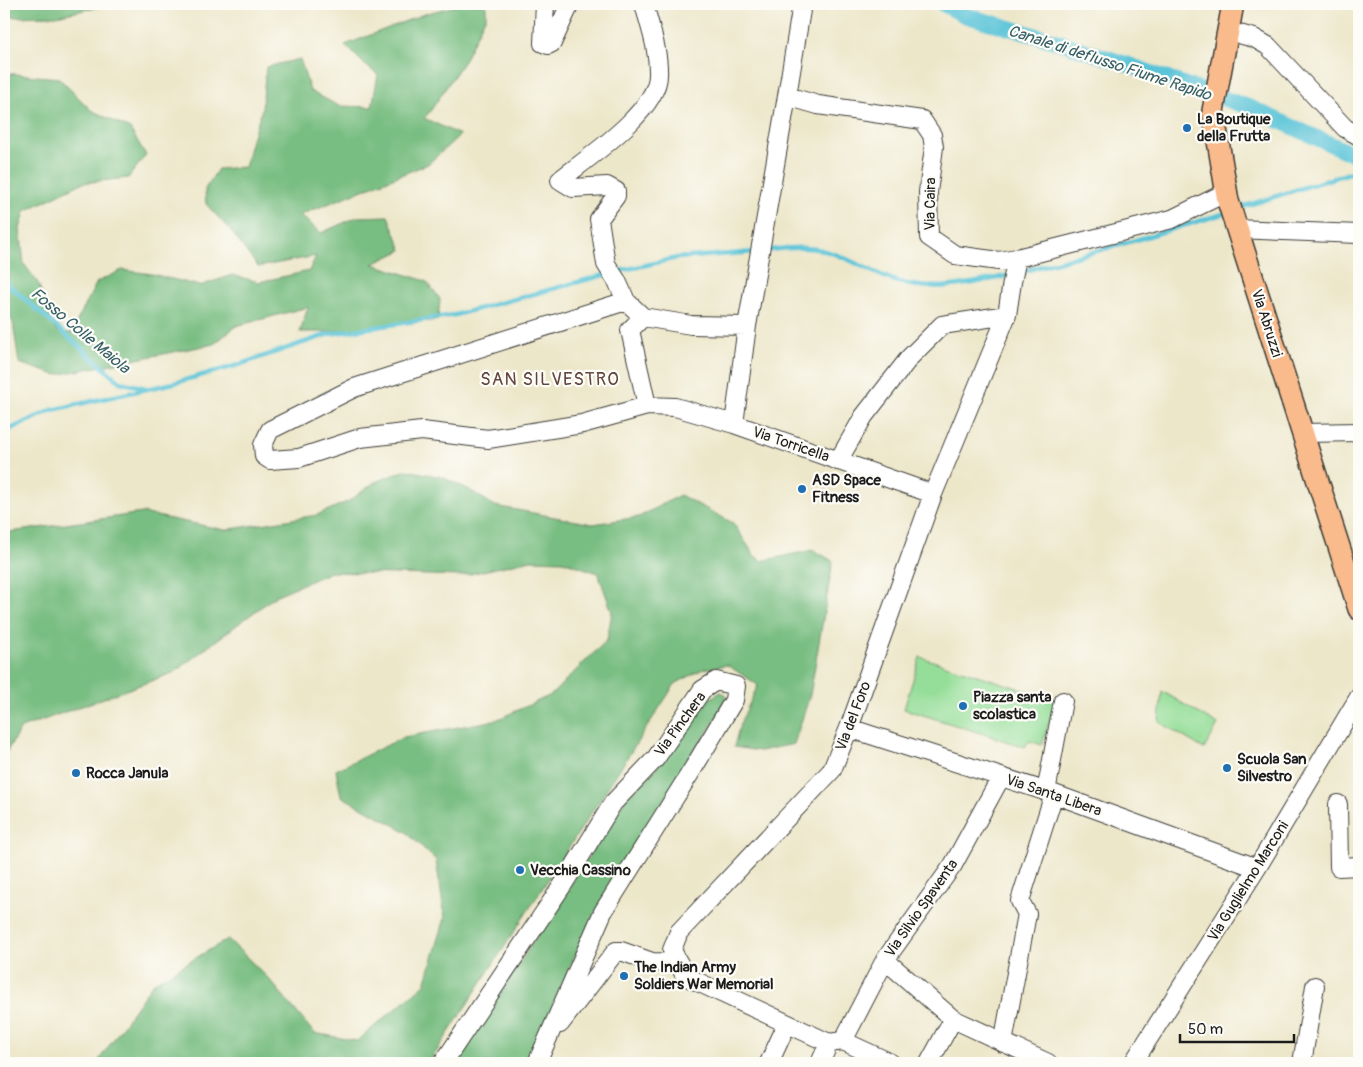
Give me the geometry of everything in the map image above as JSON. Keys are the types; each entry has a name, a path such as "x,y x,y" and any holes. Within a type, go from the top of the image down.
{"main road":[{"name":"Via Abruzzi","path":"1233,4 1214,111 1231,210 1359,609"}],"street":[{"path":"545,4 542,43 548,45 552,43 570,4"},
{"path":"644,4 656,50 658,78 650,98 632,122 560,180 573,188 607,186 616,191 616,196 599,218 606,264 617,281 626,301 642,316 691,325 747,326"},
{"path":"734,424 747,326 802,4"},
{"path":"1228,31 1254,38 1268,46 1345,128 1359,136"},
{"name":"Via Caira","path":"787,96 818,106 922,120 932,135 934,147 928,192 929,237 955,254 1000,261 1172,218 1231,210"},
{"path":"1231,210 1359,234"},
{"name":"Via del Foro","path":"679,963 672,950 678,932 832,770 849,728 933,494 1007,314 1017,258"},
{"name":"Via Torricella","path":"626,301 354,388 270,430 263,445 264,456 270,460 299,458 360,438 422,431 488,439 582,424 647,406 675,407 734,424 933,494"},
{"path":"838,461 864,416 910,357 942,325 1007,314"},
{"path":"642,316 630,330 647,406"},
{"path":"1304,433 1359,432"},
{"name":"Via Pinchera","path":"443,1063 564,883 613,803 656,758 702,690 716,681 736,686 734,700 603,912 537,1063"},
{"name":"Via Guglielmo Marconi","path":"1133,1063 1257,868 1359,697"},
{"path":"1003,1043 1027,914 1020,901 1050,793 1062,701"},
{"name":"Via Santa Libera","path":"849,728 1050,793 1257,868"},
{"name":"Via Silvio Spaventa","path":"820,1063 836,1042 885,960 953,865 1001,777"},
{"path":"1338,804 1339,867 1359,866"},
{"path":"545,1042 568,1015 616,951 620,951 652,962 679,963 685,976 787,1024 892,1063"},
{"path":"885,960 953,1020 1048,1063"},
{"path":"1302,1063 1315,986"},
{"path":"929,1063 953,1020"},
{"path":"769,1063 787,1024"}],"green space":[{"path":"4,4 113,4 56,16 6,17 4,16"},
{"path":"463,4 486,4 486,16 464,61 424,118 460,135 428,164 300,215 321,233 357,217 388,216 402,250 373,264 426,281 440,299 438,320 326,332 300,332 308,307 236,326 214,344 56,375 19,363 13,322 4,312 4,73 59,78 91,110 130,129 146,155 128,178 82,183 25,211 20,229 24,264 38,283 56,331 71,333 97,282 122,270 152,274 200,286 232,275 259,282 309,271 316,256 258,267 230,230 206,204 205,189 218,169 245,167 262,109 266,67 300,59 310,91 339,106 372,107 378,75 345,45 424,14"},
{"path":"406,470 442,477 468,489 495,506 593,524 639,517 680,495 733,523 754,555 761,561 813,550 833,561 810,695 794,744 760,751 734,747 740,724 758,685 727,665 703,669 675,684 429,1063 97,1063 153,983 228,939 269,979 314,1033 357,1041 425,984 445,918 436,860 405,831 341,796 336,770 404,737 496,720 551,695 607,640 612,612 598,573 563,561 531,560 461,576 331,572 277,595 173,673 21,728 4,756 4,533 142,513 225,530 317,515 349,501 375,482"},
{"path":"920,657 1056,700 1042,745 1029,741 1025,747 904,709"},
{"path":"1162,691 1218,725 1204,749 1159,722"},
{"path":"721,692 727,695 719,713 590,922 527,1063 455,1063 629,794 648,778 709,699"}],"waterway":[{"name":"Canale di deflusso Fiume Rapido","path":"943,4 964,15 1062,43 1251,108 1359,157"},
{"path":"1236,209 1359,170"},
{"path":"1017,273 1226,213"},
{"path":"763,251 795,248 818,249 842,257 887,278 927,287 955,286 1010,275"},
{"path":"615,272 677,258 756,252"},
{"path":"4,432 52,410 174,383 235,366 329,334 455,315 608,274"},
{"name":"Fosso Colle Maiola","path":"4,281 120,382 146,388"}],"place":[{"name":"La Boutique della Frutta","path":"1187,128"},
{"name":"ASD Space Fitness","path":"802,489"},
{"name":"Piazza santa scolastica","path":"963,706"},
{"name":"Scuola San Silvestro","path":"1227,768"},
{"name":"Rocca Janula","path":"76,773"},
{"name":"Vecchia Cassino","path":"520,870"},
{"name":"The Indian Army Soldiers War Memorial","path":"624,976"}],"district":[{"name":"SAN SILVESTRO","path":"550,379"}]}
